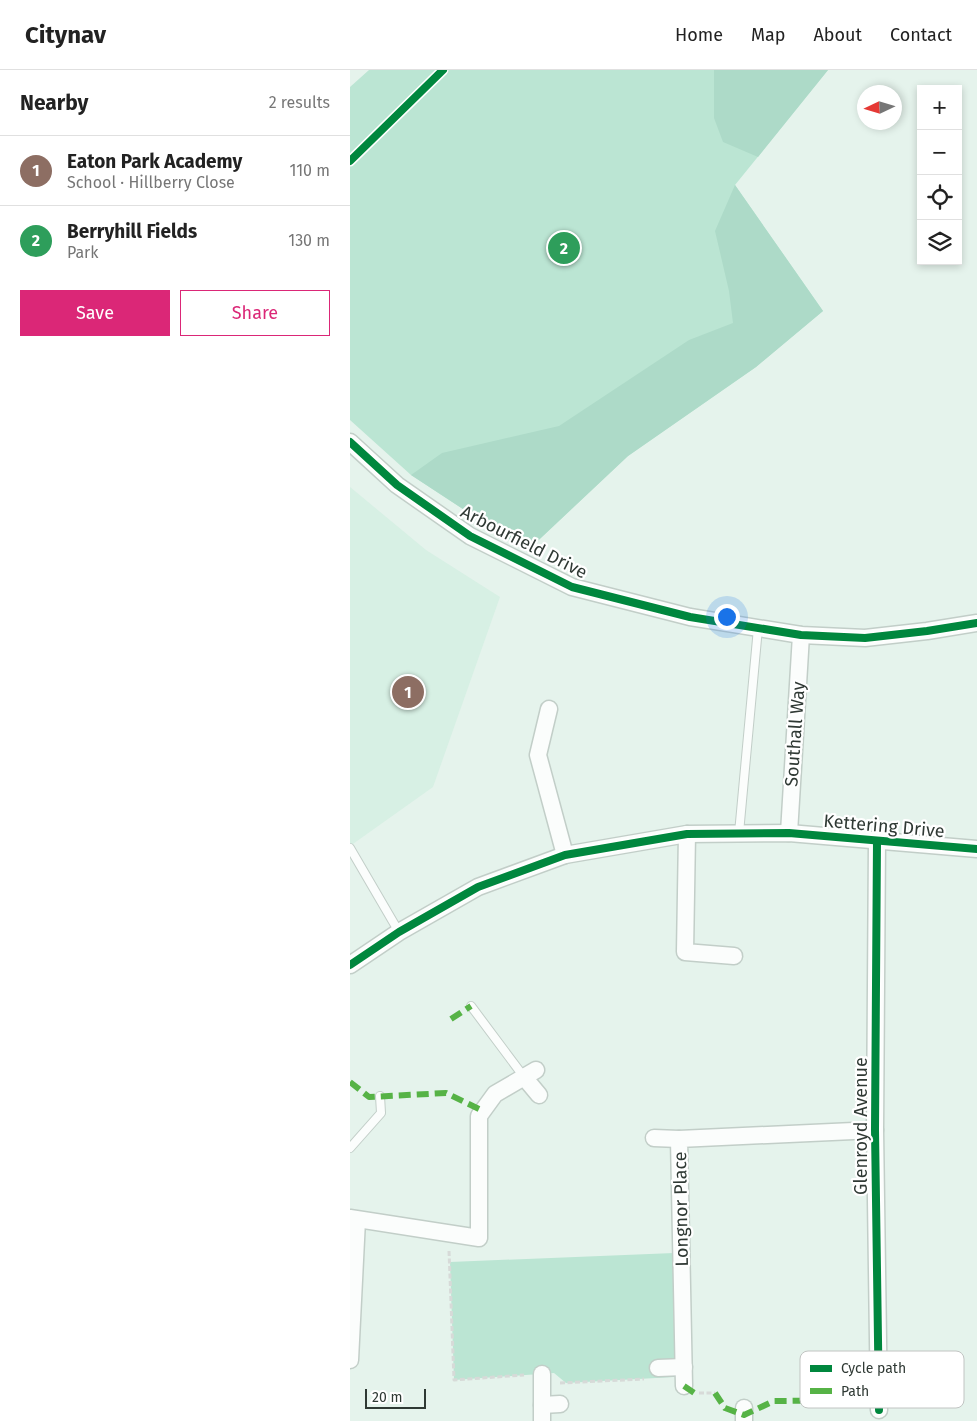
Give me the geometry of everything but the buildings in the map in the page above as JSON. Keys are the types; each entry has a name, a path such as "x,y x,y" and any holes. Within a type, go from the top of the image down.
{"street":[{"name":"Arbourfield Drive","path":"350,442 397,486 470,536 572,587 690,617 802,635 865,638 977,623"},
{"name":"Southall Way","path":"789,833 802,635"},
{"path":"549,709 538,755 565,855"},
{"name":"Kettering Drive","path":"350,966 399,932 478,887 565,855 687,834 789,833 977,849"},
{"path":"687,834 685,952 734,956"},
{"name":"Glenroyd Avenue","path":"877,841 875,1130 878,1351"},
{"path":"350,1360 353,1219 479,1238 479,1116 495,1094 530,1074 539,1095"},
{"name":"Longnor Place","path":"690,1390 684,1367 679,1138 875,1130"},
{"path":"654,1138 679,1138"},
{"path":"658,1368 684,1367"},
{"path":"542,1379 542,1413 560,1404"}],"lane":[{"path":"739,834 758,628"},
{"path":"350,848 399,932"},
{"path":"471,1006 530,1074"},
{"path":"350,1148 380,1113 380,1096"}],"path":[{"path":"448,1234 454,1380 645,1379"},
{"path":"690,1390 715,1393"}],"shaded area":[{"path":"369,70 828,70 735,185 823,311 756,367 628,456 527,551 411,475 350,420 350,87"},
{"path":"350,487 426,550 500,597 433,787 350,846"},
{"path":"674,1253 674,1377 566,1383 554,1373 454,1380 450,1262"}],"green space":[{"path":"714,70 828,70 758,157 723,142 714,118"},
{"path":"735,185 823,311 756,367 628,456 527,551 411,475 442,453 559,426 689,340 733,323 729,291 715,231"}],"marked path":[{"path":"451,1019 471,1006"},
{"path":"350,1082 369,1097 446,1093 483,1111"},
{"path":"684,1386 696,1394"},
{"path":"715,1393 725,1408 744,1415 774,1401 800,1401"}],"cycle path":[{"path":"350,161 443,70"},
{"path":"350,442 397,485 470,536 572,587 690,617 801,635 865,638 977,623"},
{"path":"350,965 399,932 478,887 565,855 687,834 789,833 977,849"},
{"path":"877,841 875,1130 878,1351"}],"place":[{"name":"Berryhill Fields","path":"564,248"},
{"name":"Eaton Park Academy","path":"408,692"}]}
